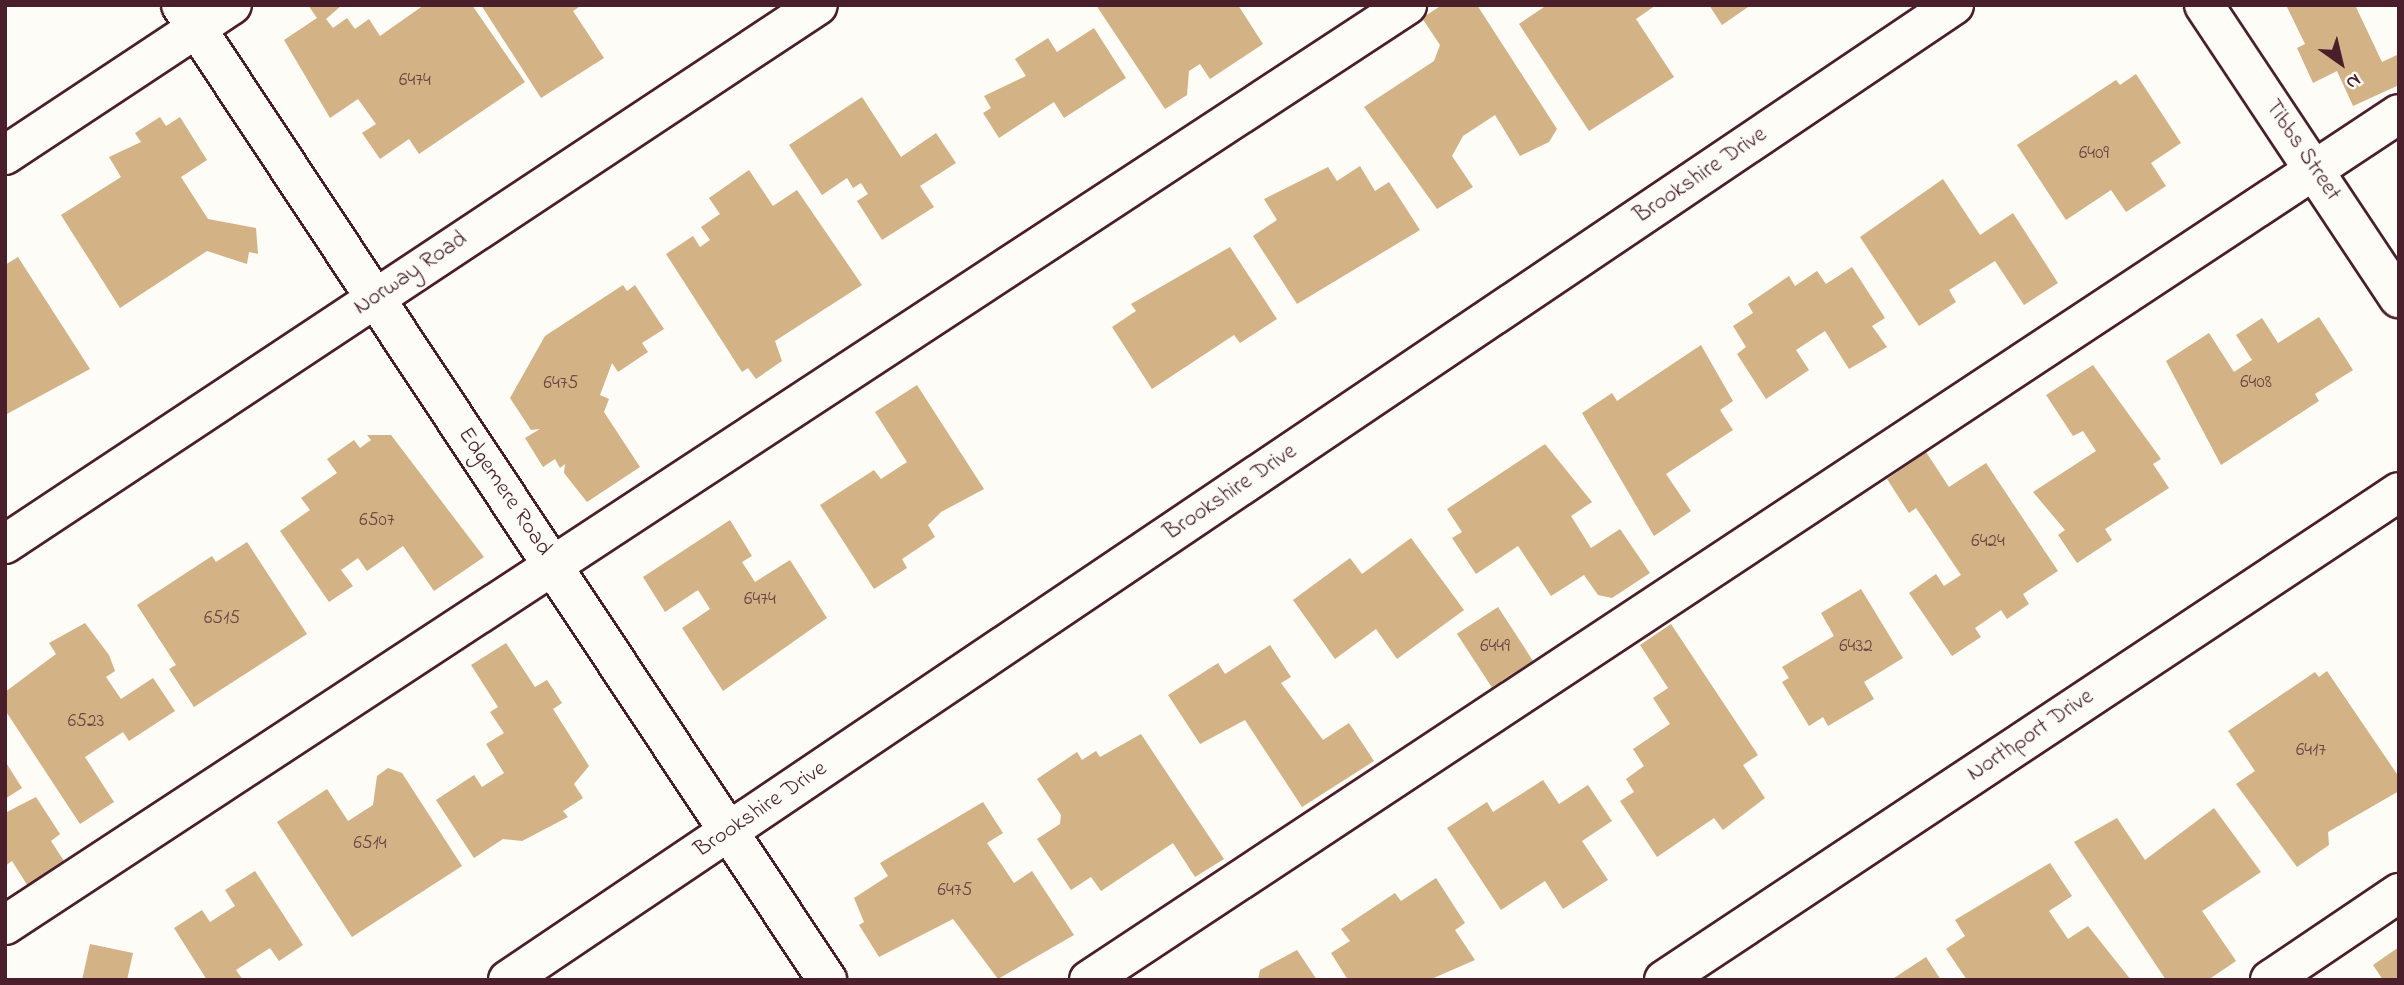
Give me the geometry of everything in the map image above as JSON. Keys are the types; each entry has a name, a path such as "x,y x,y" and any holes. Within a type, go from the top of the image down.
{"street":[{"path":"5,155 189,17 232,5"},
{"name":"Norway Road","path":"5,544 818,5"},
{"path":"5,925 551,563 1407,5"},
{"name":"Brookshire Drive","path":"508,980 1954,5"},
{"name":"Tibbs Street","path":"2204,5 2399,298"},
{"name":"Edgemere Road","path":"189,17 827,980"},
{"path":"1089,980 2312,166 2399,114"},
{"name":"Northport Drive","path":"1664,980 2399,492"},
{"path":"2270,980 2399,893"}],"building":[{"path":"308,5 342,5 326,19 333,28 347,18 355,29 369,19 380,36 424,5 472,5 525,82 419,154 409,139 380,159 362,133 376,124 358,99 330,118 284,40 317,18"},
{"path":"481,5 582,5 573,11 604,58 541,98"},
{"path":"1096,5 1238,5 1263,44 1210,79 1200,64 1189,71 1187,95 1165,109"},
{"path":"1442,5 1477,5 1557,129 1549,142 1520,156 1495,115 1463,136 1452,156 1473,187 1437,209 1364,107 1434,61 1440,45 1422,18"},
{"path":"1547,5 1656,5 1636,19 1674,77 1589,131 1519,24"},
{"path":"1709,5 1751,5 1722,25"},
{"path":"2286,5 2355,5 2382,62 2399,54 2399,85 2353,106 2337,71 2313,83 2297,48 2305,44"},
{"path":"1094,28 1126,78 1064,118 1054,102 999,138 983,113 991,108 984,96 1026,76 1015,59 1048,38 1057,52"},
{"path":"2136,74 2181,143 2151,163 2166,186 2126,212 2111,190 2066,220 2017,145 2116,80 2120,85"},
{"path":"862,97 901,157 936,133 956,163 920,186 934,207 882,240 857,201 868,194 861,183 853,188 847,178 822,195 789,145"},
{"path":"160,117 166,126 180,117 207,160 181,177 208,219 256,228 258,254 249,252 247,264 207,251 120,308 61,215 121,177 109,157 141,142 135,133"},
{"path":"1360,166 1375,191 1389,182 1420,230 1297,304 1253,236 1277,220 1264,199 1328,167 1337,181"},
{"path":"749,170 773,206 797,190 862,285 775,341 782,361 756,379 748,368 742,372 666,254 693,236 700,247 710,240 701,227 720,214 709,198"},
{"path":"1943,179 1980,235 2013,213 2058,283 2024,305 1995,261 1949,290 1956,302 1919,326 1860,237"},
{"path":"1230,247 1277,319 1240,343 1234,335 1152,389 1112,327 1136,311 1131,304"},
{"path":"18,257 90,369 5,415 5,265"},
{"path":"1852,267 1885,318 1872,326 1887,347 1849,369 1825,331 1796,350 1809,370 1766,399 1737,354 1746,347 1733,326 1753,313 1748,304 1789,276 1795,286 1817,271 1826,284"},
{"path":"623,285 627,291 635,285 664,329 642,343 648,352 618,372 612,363 600,395 609,399 604,412 640,467 587,502 564,473 565,464 560,468 555,459 543,467 525,438 540,429 531,430 510,398 545,336"},
{"path":"2319,317 2353,370 2315,394 2319,401 2221,465 2166,361 2209,333 2234,372 2252,360 2236,335 2262,318 2278,343"},
{"path":"1701,345 1733,401 1720,410 1733,430 1666,474 1691,511 1654,536 1582,413 1612,393 1617,401"},
{"path":"2093,365 2161,459 2153,464 2169,488 2105,529 2112,540 2077,563 2058,535 2065,530 2033,492 2096,451 2083,431 2073,436 2046,395"},
{"path":"917,385 984,489 941,512 928,525 935,537 902,559 907,568 874,589 820,505 874,470 881,479 907,462 875,412"},
{"path":"367,435 391,435 484,557 434,591 403,546 367,571 358,558 341,570 353,586 329,602 280,531 310,510 301,498 337,473 327,459 354,440 360,448 371,440"},
{"path":"1545,444 1592,502 1571,516 1591,548 1620,529 1650,573 1612,598 1598,595 1584,575 1551,596 1518,546 1476,574 1452,538 1462,532 1447,509"},
{"path":"1926,452 1949,487 1986,463 2058,571 2023,594 2029,604 2007,619 2001,610 1975,628 1981,637 1952,656 1909,593 1936,574 1944,586 1961,575 1916,508 1909,513 1887,479"},
{"path":"730,520 752,556 742,562 755,582 790,560 827,618 723,691 682,628 710,609 698,590 665,612 643,577"},
{"path":"1411,538 1464,610 1397,659 1376,629 1335,659 1293,600 1350,558 1362,574"},
{"path":"247,542 307,634 194,707 169,669 176,665 137,605 212,556 216,562"},
{"path":"1861,589 1903,658 1864,682 1874,699 1828,726 1823,717 1809,726 1782,682 1789,678 1782,667 1834,636 1821,613"},
{"path":"1498,607 1533,661 1492,687 1457,634"},
{"path":"85,623 109,655 115,671 106,677 121,699 153,678 175,711 129,741 123,732 85,757 114,802 80,824 5,710 5,692 56,654 49,643"},
{"path":"1671,624 1758,755 1743,765 1765,798 1723,830 1714,818 1657,857 1620,801 1634,792 1626,779 1644,766 1633,749 1670,724 1653,698 1668,688 1640,645"},
{"path":"506,643 535,687 547,680 562,703 553,709 589,766 574,784 583,798 563,811 568,817 522,841 503,839 474,858 436,800 474,775 482,787 504,773 486,744 504,733 490,712 498,707 471,665"},
{"path":"1270,645 1291,677 1281,683 1323,740 1349,723 1374,761 1302,807 1245,720 1200,744 1168,695 1218,663 1225,674"},
{"path":"2327,671 2399,777 2399,791 2328,832 2329,845 2297,867 2236,784 2255,771 2228,731 2315,672 2319,677"},
{"path":"1141,734 1224,859 1195,877 1173,843 1101,891 1091,877 1071,890 1037,839 1060,824 1061,815 1037,779 1077,752 1082,760 1096,751 1100,757"},
{"path":"5,761 22,788 5,799"},
{"path":"388,768 402,773 462,866 352,937 277,822 327,789 348,821 373,805 377,776"},
{"path":"1543,780 1559,804 1588,785 1612,821 1582,841 1608,880 1563,909 1545,881 1501,910 1447,828 1487,802 1493,812"},
{"path":"36,797 60,834 51,841 68,867 31,891 12,861 5,866 5,813"},
{"path":"983,802 1003,833 987,843 1014,883 1032,871 1074,935 998,979 953,919 879,957 859,925 864,922 854,898 888,876 880,863"},
{"path":"2214,808 2261,872 2202,911 2236,961 2208,980 2166,980 2074,842 2117,818 2145,860"},
{"path":"2050,863 2072,896 2049,911 2068,939 2088,926 2131,980 1967,980 1946,949 1965,936 1955,920"},
{"path":"255,871 303,945 279,961 270,948 236,970 243,980 207,980 174,928 202,910 210,922 235,906 225,890"},
{"path":"1436,878 1465,923 1455,930 1475,960 1429,980 1348,980 1331,953 1350,941 1341,929 1395,893 1401,901"},
{"path":"90,944 133,953 127,980 82,980"},
{"path":"2399,947 2399,980 2383,980 2373,965"},
{"path":"1297,950 1317,980 1258,980 1260,970"},
{"path":"1926,957 1941,980 1891,980"}]}
